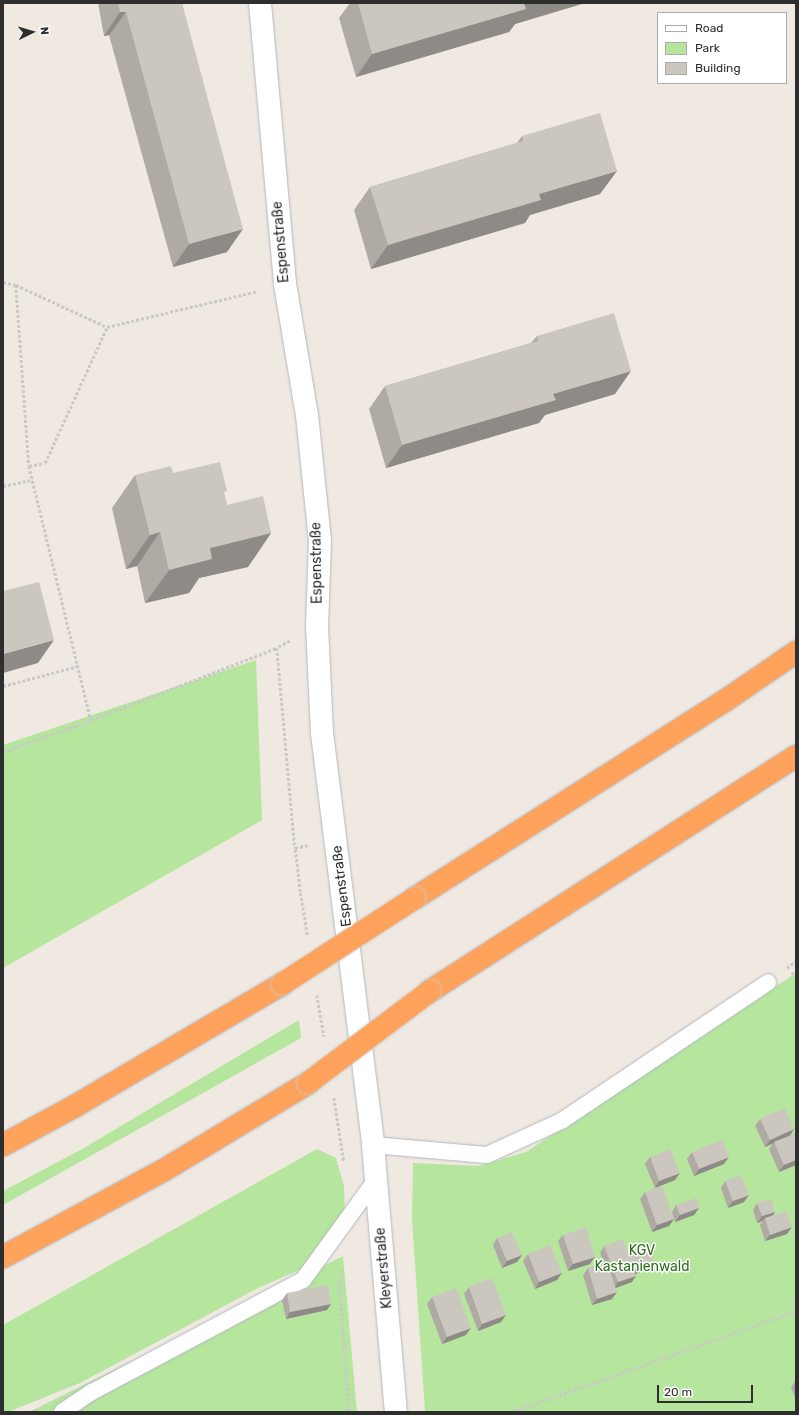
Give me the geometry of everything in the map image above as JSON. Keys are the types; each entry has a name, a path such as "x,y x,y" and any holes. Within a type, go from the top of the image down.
{"highway":[{"path":"3,1145 75,1106 282,984 414,898 726,700 796,652"},
{"path":"3,1257 164,1170 308,1083 430,991 796,756"}],"street":[{"name":"Espenstraße","path":"260,3 285,284 307,415 319,533 320,568 317,626 322,733 372,1135"},
{"name":"Kleyerstraße","path":"372,1135 377,1178 396,1412"}],"lane":[{"path":"372,1135 487,1154 563,1120 768,982"},
{"path":"62,1412 92,1392 303,1280 377,1178"}],"path":[{"path":"3,282 16,285 106,327 285,284"},
{"path":"16,285 29,466 91,720"},
{"path":"29,466 45,463 106,327"},
{"path":"3,486 32,480"},
{"path":"3,752 91,720 277,648 317,626"},
{"path":"277,648 295,848 300,892 308,939"},
{"path":"3,686 78,666"},
{"path":"295,848 336,838"},
{"path":"317,993 324,1040"},
{"path":"334,1095 344,1164"},
{"path":"343,1266 340,1288 350,1412"},
{"path":"512,1412 796,1311"}],"green space":[{"path":"256,660 262,820 3,968 3,745"},
{"name":"KGV Kastanienwald","path":"796,973 796,1412 425,1412 412,1219 413,1163 478,1166 526,1152"},
{"path":"299,1020 301,1038 3,1205 3,1191 84,1148"},
{"path":"317,1149 336,1158 344,1186 345,1213 304,1268 258,1288 80,1383 8,1412 3,1412 3,1325"},
{"path":"343,1256 357,1412 29,1412"}],"building":[{"path":"118,3 182,3 243,229 189,244 126,12 120,12"},
{"path":"358,3 524,3 526,9 372,54"},
{"path":"600,113 617,171 539,194 541,200 388,245 370,187 523,141 522,136"},
{"path":"614,313 631,371 553,394 556,400 402,445 385,386 538,341 537,336"},
{"path":"220,462 227,491 224,492 227,505 263,496 271,533 210,548 212,559 169,570 160,532 150,535 135,475 171,466 173,473"},
{"path":"39,582 54,640 3,654 3,591"},
{"path":"785,1108 794,1129 770,1140 760,1119"},
{"path":"796,1133 796,1160 784,1165 774,1142"},
{"path":"722,1140 729,1157 699,1169 692,1152"},
{"path":"670,1149 680,1173 659,1181 650,1157"},
{"path":"741,1175 749,1195 733,1201 725,1181"},
{"path":"662,1186 674,1219 657,1225 645,1192"},
{"path":"696,1198 699,1208 680,1215 676,1205"},
{"path":"771,1199 775,1212 762,1216 757,1203"},
{"path":"786,1211 792,1227 770,1235 765,1218"},
{"path":"586,1227 595,1257 573,1264 563,1235"},
{"path":"512,1232 522,1255 507,1261 497,1238"},
{"path":"623,1239 628,1252 647,1245 654,1262 634,1269 636,1276 618,1282 604,1246"},
{"path":"550,1245 562,1273 539,1282 528,1254"},
{"path":"607,1262 617,1292 597,1299 588,1268"},
{"path":"492,1278 506,1315 482,1324 469,1287"},
{"path":"328,1285 331,1304 290,1312 287,1293"},
{"path":"456,1288 471,1328 447,1337 432,1297"}]}
